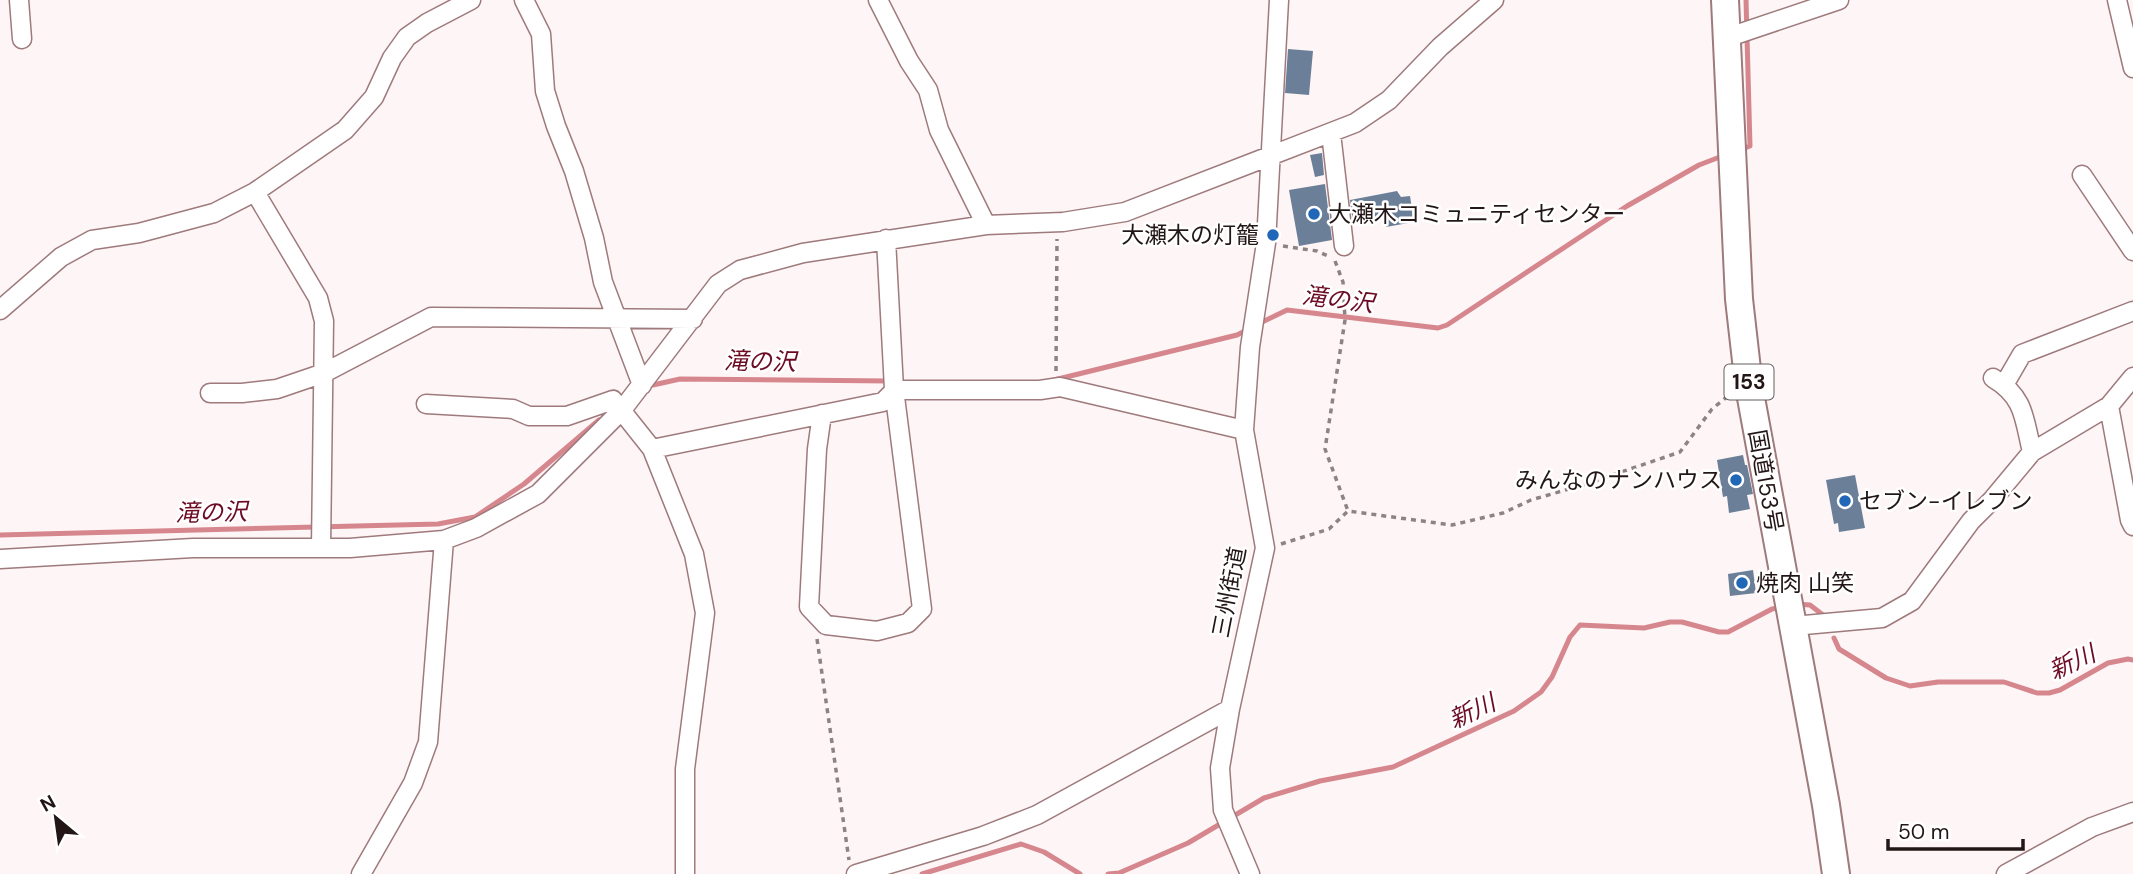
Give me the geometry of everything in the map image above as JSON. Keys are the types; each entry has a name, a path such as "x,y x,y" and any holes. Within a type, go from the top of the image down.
{"highway":[{"name":"国道153号","path":"1725,0 1741,33 1732,154 1739,299 1749,387 1836,874"}],"street":[{"path":"19,0 23,38"},
{"path":"0,310 61,257 92,240 138,233 214,213 256,192 345,130 374,97 392,58 407,37 427,23 471,0"},
{"path":"524,0 541,34 545,90 574,171 594,238 603,282 642,385"},
{"path":"878,0 909,61 928,90 939,131 986,225"},
{"path":"1266,243 1279,0"},
{"path":"0,559 193,548 321,533 444,540 476,528 538,494 622,410 694,319 718,284 740,270 803,253 886,239 986,225 1057,223 1125,212 1354,123 1388,100 1440,47 1494,0"},
{"path":"1741,33 1839,0"},
{"path":"2117,0 2133,68"},
{"path":"1331,133 1344,246"},
{"path":"2082,175 2133,251"},
{"path":"256,192 318,298 324,321 321,533"},
{"path":"822,414 817,449 808,607 825,625 877,631 908,623 922,609 895,389 886,239"},
{"name":"三州街道","path":"1250,874 1223,810 1220,768 1265,548 1244,430 1251,340 1266,243"},
{"path":"2032,453 2022,409 2010,389 1999,382 2022,354 2133,311"},
{"path":"210,393 277,389 324,373 431,317 694,319"},
{"path":"1790,612 1882,618 1912,601 1971,521 1993,500 2032,453 2109,406 2133,377"},
{"path":"652,449 883,402 895,389 1040,390 1060,387 1244,430"},
{"path":"426,404 513,409 529,416 567,416 613,400 652,449 694,554 705,613 685,769 685,874"},
{"path":"2109,406 2129,487 2130,520 2133,526"},
{"path":"361,874 413,783 428,742 444,540"},
{"path":"852,867 983,836 1037,815 1230,709"},
{"path":"2006,874 2092,827 2133,812"}],"path":[{"path":"1056,370 1057,223"},
{"path":"1266,243 1317,251 1334,259 1343,282 1345,320 1325,449 1348,511"},
{"path":"1348,511 1452,525 1503,513 1531,500 1680,452 1712,409 1729,395 1749,387"},
{"path":"1265,548 1297,541 1329,529 1348,511"},
{"path":"825,625 817,639 852,867"}],"building":[{"path":"1288,49 1313,51 1309,95 1285,93"},
{"path":"1322,153 1324,175 1315,177 1310,155"},
{"name":"大瀬木コミュニティセンター","path":"1325,184 1332,240 1299,246 1289,190"},
{"path":"1397,191 1401,197 1410,196 1414,222 1386,227 1384,217 1353,223 1350,200"},
{"name":"みんなのナンハウス","path":"1743,455 1753,494 1747,495 1750,509 1729,513 1727,496 1723,497 1717,460"},
{"name":"セブン-イレブン","path":"1855,475 1865,528 1839,532 1838,523 1834,524 1826,480"},
{"name":"焼肉 山笑","path":"1753,570 1756,593 1730,596 1728,574"}],"waterway":[{"name":"滝の沢","path":"1740,150 1750,146 1746,0"},
{"name":"滝の沢","path":"1256,325 1287,310 1438,328 1447,325 1627,206 1699,165 1725,155"},
{"name":"滝の沢","path":"1054,380 1237,335 1247,330"},
{"name":"滝の沢","path":"653,385 680,379 890,381"},
{"name":"滝の沢","path":"0,535 438,524 475,517 524,484 599,420"},
{"name":"新川","path":"1796,604 1810,605 1823,615"},
{"name":"新川","path":"1108,874 1119,873 1188,843 1264,798 1320,781 1393,767 1514,711 1541,692 1552,677 1570,637 1580,625 1644,628 1682,622 1728,632 1772,609 1783,607"},
{"name":"新川","path":"1834,638 1839,649 1886,678 1910,686 1938,682 2004,682 2037,693 2049,693 2060,690 2108,663 2133,660"},
{"name":"新川","path":"922,874 1021,844 1044,852 1080,874"}],"place":[{"name":"大瀬木コミュニティセンター","path":"1314,214"},
{"name":"大瀬木の灯籠","path":"1273,235"},
{"name":"みんなのナンハウス","path":"1736,480"},
{"name":"セブン-イレブン","path":"1845,501"},
{"name":"焼肉 山笑","path":"1742,583"}]}
